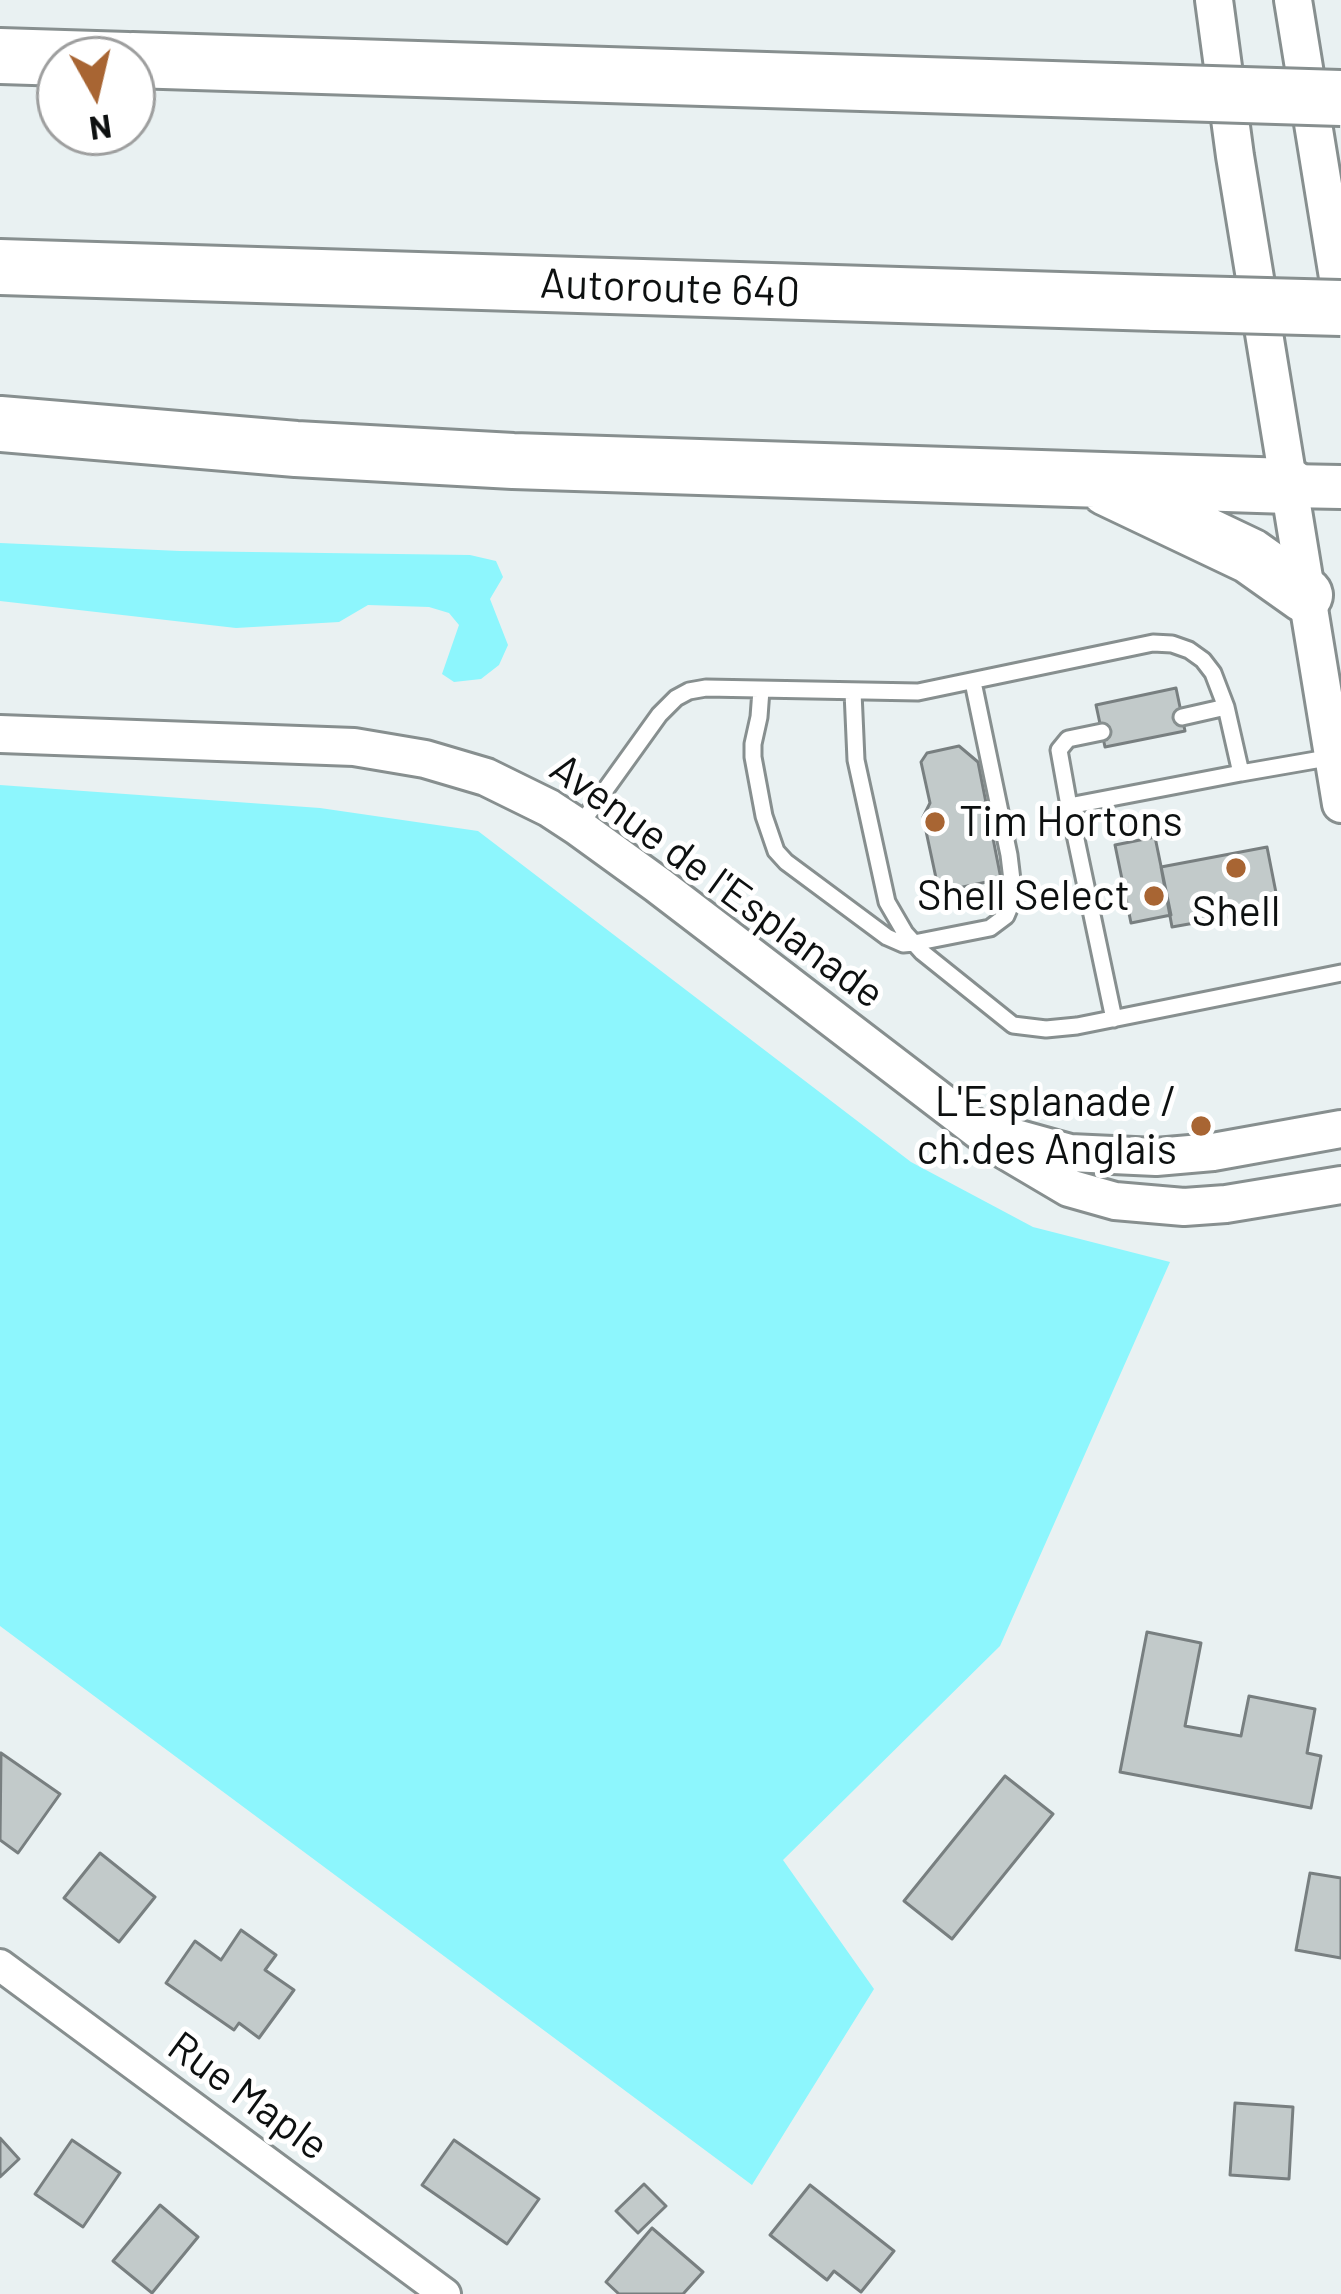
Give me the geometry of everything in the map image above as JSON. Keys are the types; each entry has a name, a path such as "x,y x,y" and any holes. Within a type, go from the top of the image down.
{"highway":[{"path":"0,56 36,57"},
{"path":"156,61 1341,98"},
{"name":"Autoroute 640","path":"0,267 1341,308"},
{"path":"0,424 296,449 513,461 1315,486"},
{"path":"1087,478 1250,556 1305,595"}],"street":[{"path":"1214,0 1239,180 1315,486 1305,595 1341,804"},
{"path":"1293,0 1341,296"},
{"name":"Avenue de l'Esplanade","path":"0,734 316,745 387,752 486,777 578,827 1038,1171 1093,1197 1184,1207 1341,1185"},
{"name":"Avenue de l'Esplanade","path":"939,1099 981,1125 1026,1143 1099,1156 1198,1154 1341,1129"},
{"name":"Rue Maple","path":"0,1965 446,2294"}],"lane":[{"path":"578,827 659,715 688,692 706,688 918,692 1128,647 1172,644 1203,660 1221,690 1240,773"},
{"path":"761,690 753,757 776,851 886,937 903,944 990,928 1006,916 1014,897 973,682"},
{"path":"853,692 856,760 887,902 914,943 1013,1024 1046,1029 1114,1019 1341,973"},
{"path":"1182,717 1226,707"},
{"path":"1102,732 1068,740 1059,750 1114,1019"},
{"path":"1069,806 1333,757"}],"shaded area":[{"path":"0,543 470,555 496,561 503,577 490,599 508,645 499,665 481,679 454,682 442,674 459,625 449,613 429,607 368,605 339,622 236,628 0,601"},
{"path":"0,785 320,808 478,831 911,1162 1033,1227 1170,1262 1000,1646 783,1860 874,1989 752,2185 0,1626"}],"building":[{"path":"1176,688 1185,731 1105,747 1096,705"},
{"path":"959,746 978,762 1001,879 939,892 923,817 930,803 921,762 927,753"},
{"path":"1155,837 1171,915 1131,923 1115,845"},
{"path":"1267,847 1279,908 1172,927 1161,867"},
{"path":"1147,1632 1201,1643 1185,1726 1241,1736 1249,1696 1315,1709 1307,1753 1321,1756 1311,1808 1120,1772"},
{"path":"1,1753 60,1794 18,1853 0,1840"},
{"path":"1005,1776 1053,1814 952,1939 904,1901"},
{"path":"100,1853 155,1897 119,1942 64,1898"},
{"path":"1310,1873 1341,1878 1341,1958 1296,1950"},
{"path":"241,1930 276,1955 265,1970 294,1990 259,2038 239,2023 234,2030 166,1983 195,1941 221,1960"},
{"path":"1235,2103 1293,2107 1289,2179 1230,2175"},
{"path":"0,2138 19,2159 0,2177"},
{"path":"72,2140 120,2173 83,2227 35,2194"},
{"path":"454,2140 539,2199 507,2244 422,2185"},
{"path":"644,2184 666,2206 638,2233 616,2211"},
{"path":"810,2185 894,2251 861,2292 834,2271 827,2280 770,2235"},
{"path":"160,2205 198,2237 152,2293 113,2261"},
{"path":"652,2228 703,2272 683,2294 619,2294 606,2282"}],"place":[{"name":"Tim Hortons","path":"935,822"},
{"name":"Shell","path":"1236,868"},
{"name":"Shell Select","path":"1154,896"},
{"name":"L'Esplanade / ch.des Anglais","path":"1201,1126"}]}
